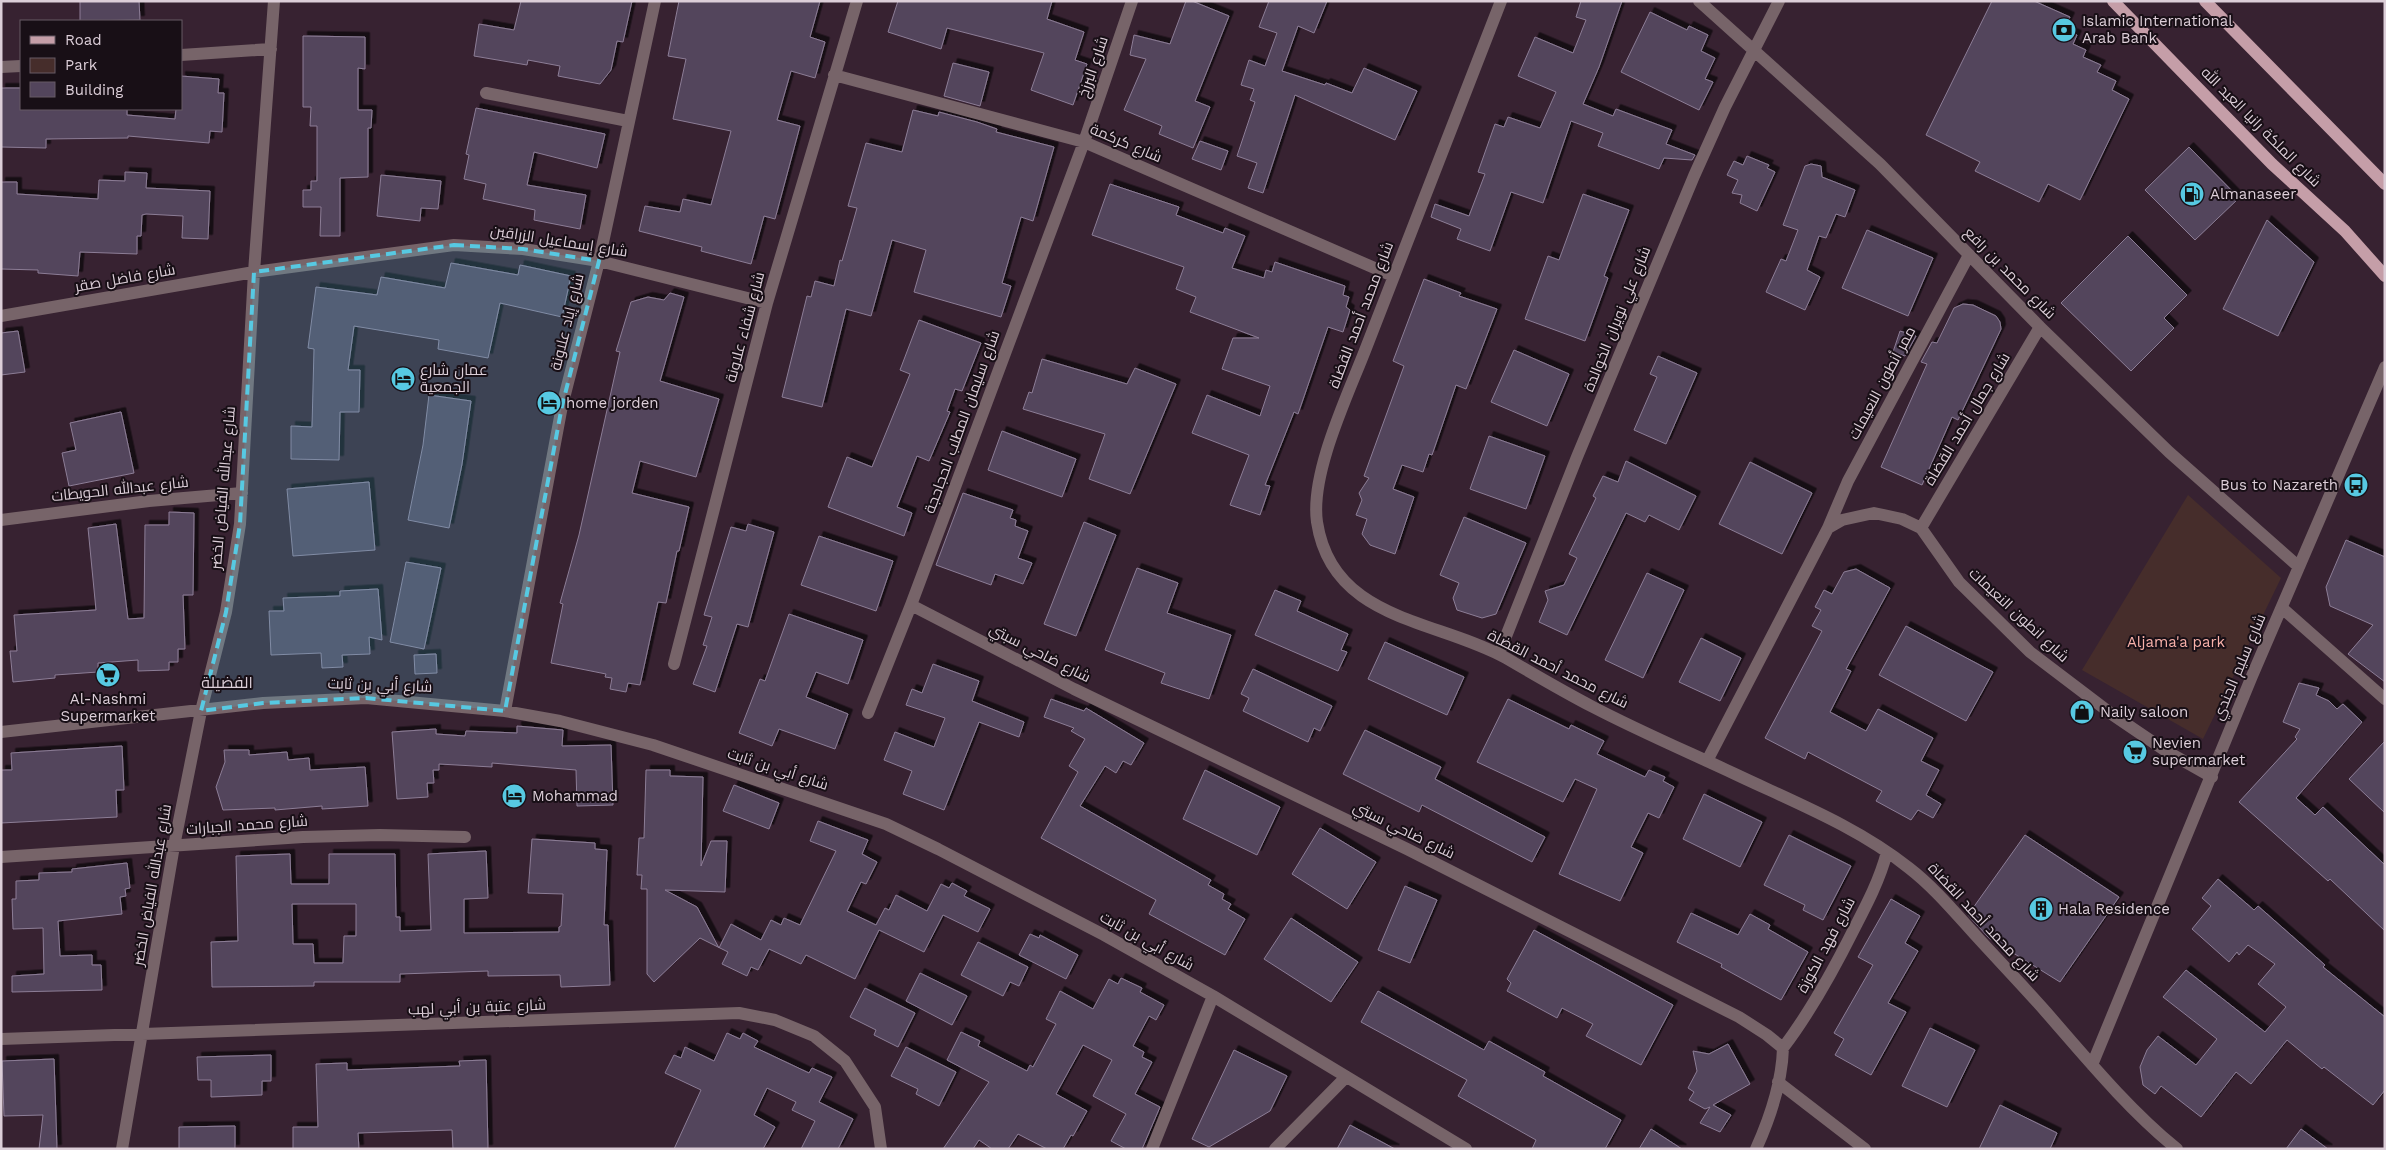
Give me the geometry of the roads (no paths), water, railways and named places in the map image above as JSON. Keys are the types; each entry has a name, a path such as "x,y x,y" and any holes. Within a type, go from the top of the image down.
{"main road":[{"name":"شارع الملكة رانيا العبد الله","path":"2113,1 2272,164 2345,231 2385,276"},
{"path":"2205,1 2385,184"}],"street":[{"name":"شارع عبدالله الفياض الخضر","path":"122,1149 174,846 201,711 226,612 234,566 242,493 254,272 274,1"},
{"name":"شارع إياد علاونة","path":"505,711 562,406 599,261 655,1"},
{"name":"شارع شفاء علاونة","path":"674,664 767,303 857,1"},
{"name":"شارع البرزخ","path":"1084,142 1132,1"},
{"name":"شارع محمد أحمد القضاة","path":"1501,1 1393,276 1325,457 1318,489 1316,518 1322,545 1337,573 1346,584 1366,601 1499,654 1595,708 1818,814 1888,852 1913,870 1935,891 2092,1065 2130,1105 2177,1149"},
{"name":"شارع محمد بن رافع","path":"1699,1 1880,164 2040,327 2169,452 2299,567"},
{"name":"شارع علي نويران الخوالدة","path":"1499,654 1644,294 1725,107 1779,1"},
{"path":"182,55 271,49"},
{"path":"1,67 20,66"},
{"name":"شارع كركمة","path":"834,75 1084,142 1393,276"},
{"path":"486,93 628,121"},
{"name":"شارع سليمان المطلب الحجاحجة","path":"868,713 911,605 1084,142"},
{"name":"شارع إسماعيل الزراقين","path":"254,272 454,245 523,249 599,261 767,303"},
{"name":"ممر أنطون النعيمات","path":"1828,528 1848,481 1969,255"},
{"name":"شارع فاضل صقر","path":"1,316 254,272"},
{"name":"شارع جمال أحمد القضاة","path":"1921,528 2040,327"},
{"name":"شارع سليم الجندي","path":"2092,1065 2299,567 2385,367"},
{"name":"شارع عبدالله الحويطات","path":"1,520 149,501 242,493"},
{"path":"1707,761 1828,528 1842,520 1874,513 1902,519 1921,528"},
{"name":"شارع انطون النعيمات","path":"1921,528 1959,582 2030,652 2113,715 2166,751 2212,777"},
{"name":"شارع ضاحي سبتي","path":"911,605 1074,689 1407,849 1722,1008 1767,1035 1783,1048"},
{"path":"2282,608 2385,700"},
{"name":"شارع أبي بن ثابت","path":"1,732 263,703 366,698 505,711 560,721 653,745 886,824 1104,934 1212,996 1466,1149"},
{"name":"شارع محمد الجبارات","path":"1,857 370,835 465,837"},
{"name":"شارع فهد الكوزة","path":"1783,1048 1820,993 1843,952 1874,889 1888,852"},
{"path":"1152,1149 1212,996"},
{"name":"شارع عتبة بن أبي لهب","path":"1,1039 142,1036 739,1014 775,1020 814,1036 845,1061 864,1087 875,1107 881,1149"},
{"path":"1756,1149 1764,1132 1778,1082 1783,1048"},
{"path":"1275,1149 1346,1077"},
{"path":"1778,1082 1865,1149"}],"place":[{"name":"Islamic International Arab Bank","path":"2064,30"},
{"name":"Almanaseer","path":"2192,194"},
{"name":"عمان شارع الجمعية","path":"403,379"},
{"name":"home jorden","path":"549,403"},
{"name":"Bus to Nazareth","path":"2356,485"},
{"name":"Al-Nashmi Supermarket","path":"108,675"},
{"name":"Naily saloon","path":"2082,712"},
{"name":"Nevien supermarket","path":"2135,752"},
{"name":"Mohammad","path":"514,796"},
{"name":"Hala Residence","path":"2041,909"}],"district":[{"name":"الفضيلة","path":"227,682"}],"park label":[{"name":"Aljama'a park","path":"2176,642"}]}
